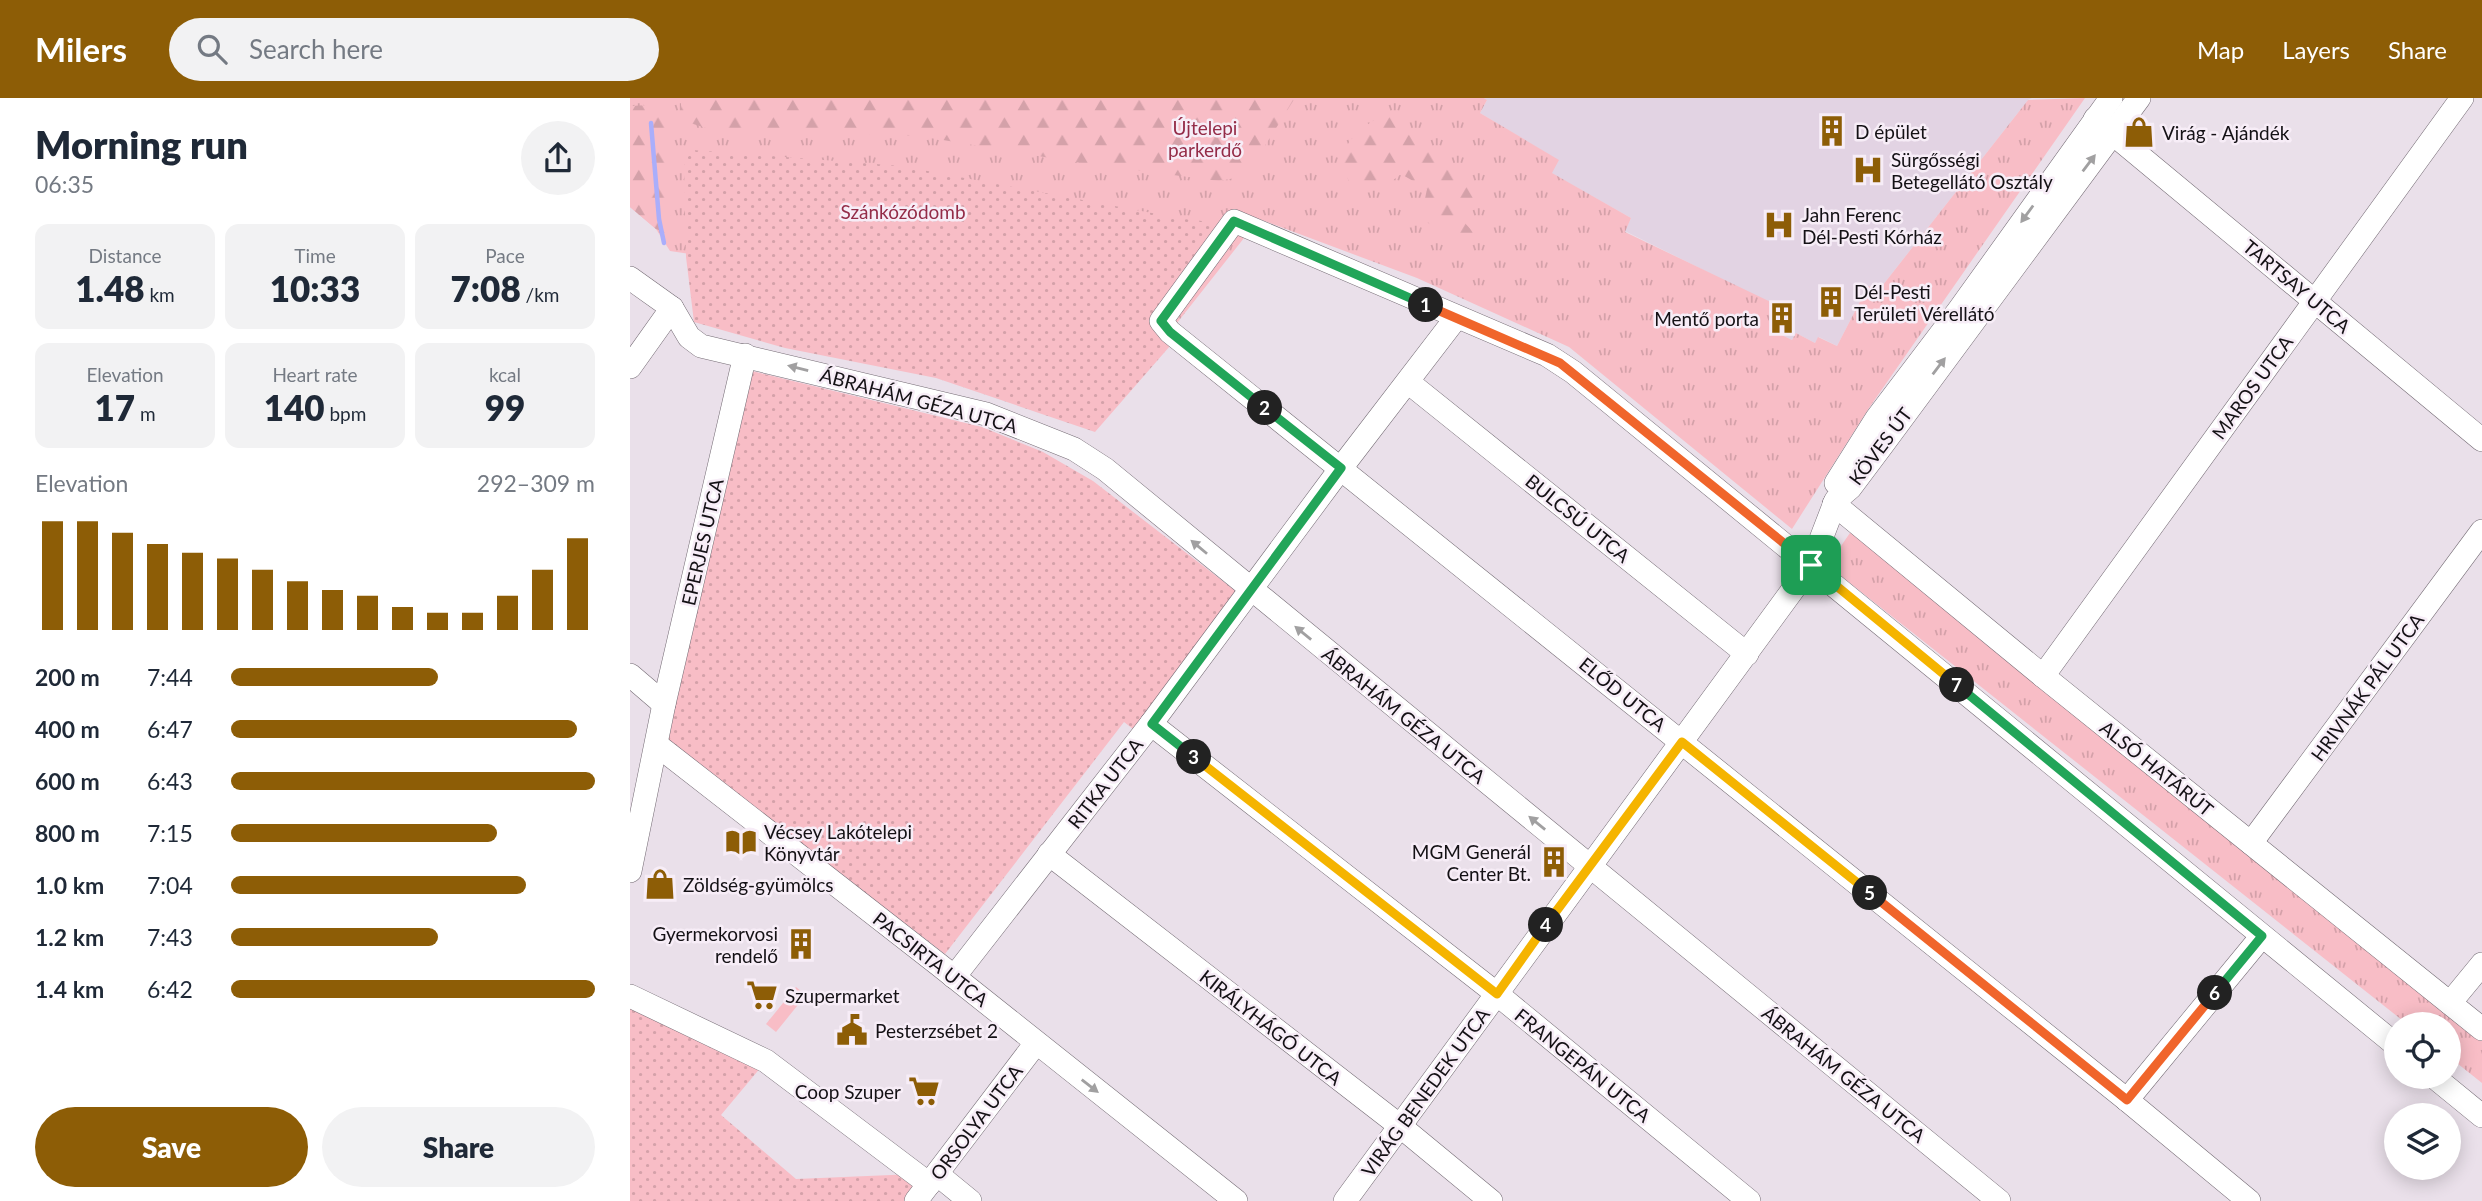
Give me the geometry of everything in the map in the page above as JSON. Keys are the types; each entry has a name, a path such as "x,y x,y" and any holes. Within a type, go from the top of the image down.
{"street":[{"path":"2104,126 2111,98"},
{"name":"KÖVES ÚT","path":"1835,502 1836,483 1877,418 1912,388 2104,126 2139,98"},
{"name":"MAROS UTCA","path":"2043,676 2462,98"},
{"name":"TARTSAY UTCA","path":"2104,126 2482,440"},
{"name":"ELŐD UTCA","path":"1456,318 1234,221 1161,321 1170,332 2127,1100 2249,1201"},
{"path":"630,278 672,308 695,344 745,355"},
{"path":"630,367 672,308"},
{"path":"1456,318 1547,355 1567,367 2384,1035"},
{"name":"RITKA UTCA","path":"954,977 1152,724 1341,468 1456,318"},
{"name":"ÁBRAHÁM GÉZA UTCA","path":"745,355 986,414 1074,449 1105,469 1999,1201"},
{"name":"EPERJES UTCA","path":"630,871 635,818 657,745 664,704 745,355"},
{"name":"BULCSÚ UTCA","path":"1408,382 1747,654"},
{"name":"ALSÓ HATÁRÚT","path":"1835,502 2043,676 2482,1029"},
{"name":"VIRÁG BENEDEK UTCA","path":"1345,1201 1811,565 1835,502"},
{"name":"HRIVNÁK PÁL UTCA","path":"2251,843 2482,531"},
{"path":"630,675 664,704"},
{"name":"FRANGEPÁN UTCA","path":"1152,724 1497,994 1749,1201"},
{"name":"PACSIRTA UTCA","path":"657,745 1236,1201"},
{"name":"KIRÁLYHÁGÓ UTCA","path":"1049,854 1400,1126 1491,1201"},
{"path":"2127,1100 2262,936"},
{"path":"2450,1003 2482,964"},
{"path":"630,996 759,1058 927,1186 970,1201"},
{"name":"ORSOLYA UTCA","path":"927,1186 1036,1044"},
{"path":"2450,1089 2482,1116"}],"shaded area":[{"name":"Jahn Ferenc Dél-Pesti Kórház","path":"1484,98 2032,98 1879,290 1868,286 1837,346 1819,337 1815,343 1796,333 1792,340 1778,333 1769,320 1776,306 1625,231 1631,218 1551,173 1558,160 1480,113 1487,100"}],"green space":[{"name":"Szánkózódomb","path":"630,98 1484,98 1487,100 1480,113 1559,160 1552,173 1631,218 1625,232 1777,305 1769,320 1781,326 1778,333 1792,340 1796,333 1815,343 1818,337 1837,346 1868,286 1879,290 2028,100 2085,98 1869,408 1792,529 1569,347 1417,278 1259,219 1177,323 1170,326 670,251 656,229 630,207"},
{"name":"Újtelepi parkerdő","path":"681,98 1295,98 1246,176 1219,181 1074,162 919,136 715,131 681,120"},
{"path":"668,104 671,235 656,229 630,207 630,106"},
{"path":"1388,112 1490,194 1462,220 1476,235 1458,244 1421,218 1427,189 1401,174 1379,191 1352,185 1345,173 1345,151 1357,133"},
{"name":"Szánkózódomb","path":"692,150 901,166 1184,219 1220,223 1182,281 1157,307 1149,321 1170,346 1095,432 936,378 785,348 694,322 686,257 684,164"},
{"path":"748,370 982,427 1043,452 1093,481 1237,592 1133,729 1124,722 945,954 666,741"},
{"path":"1852,530 2457,1012 2392,1012 1836,572 1830,562"},
{"path":"796,987 806,995 776,1032 766,1024"},
{"path":"630,996 766,1061 721,1115 796,1179 915,1174 916,1201 630,1201"},
{"path":"2461,1015 2482,1032 2482,1083 2461,1066"}],"waterway":[{"path":"651,123 659,219 664,243"}],"place":[{"name":"D épület","path":"1832,131"},
{"name":"Virág - Ajándék","path":"2139,132"},
{"name":"Sürgősségi Betegellátó Osztály","path":"1868,170"},
{"name":"Jahn Ferenc Dél-Pesti Kórház","path":"1779,225"},
{"name":"Dél-Pesti Területi Vérellátó","path":"1831,302"},
{"name":"Mentő porta","path":"1782,318"},
{"name":"Vécsey Lakótelepi Könyvtár","path":"741,842"},
{"name":"MGM Generál Center Bt.","path":"1554,862"},
{"name":"Zöldség-gyümölcs","path":"660,884"},
{"name":"Gyermekorvosi rendelő","path":"801,944"},
{"name":"Szupermarket","path":"762,995"},
{"name":"Pesterzsébet 2","path":"852,1030"},
{"name":"Coop Szuper","path":"924,1091"}],"route":[{"path":"1234,221 1401,295 1547,355 1573,372 1811,565 2262,936 2127,1100 1682,742 1497,994 1152,724 1341,468 1170,332 1161,321 1234,221"}]}
